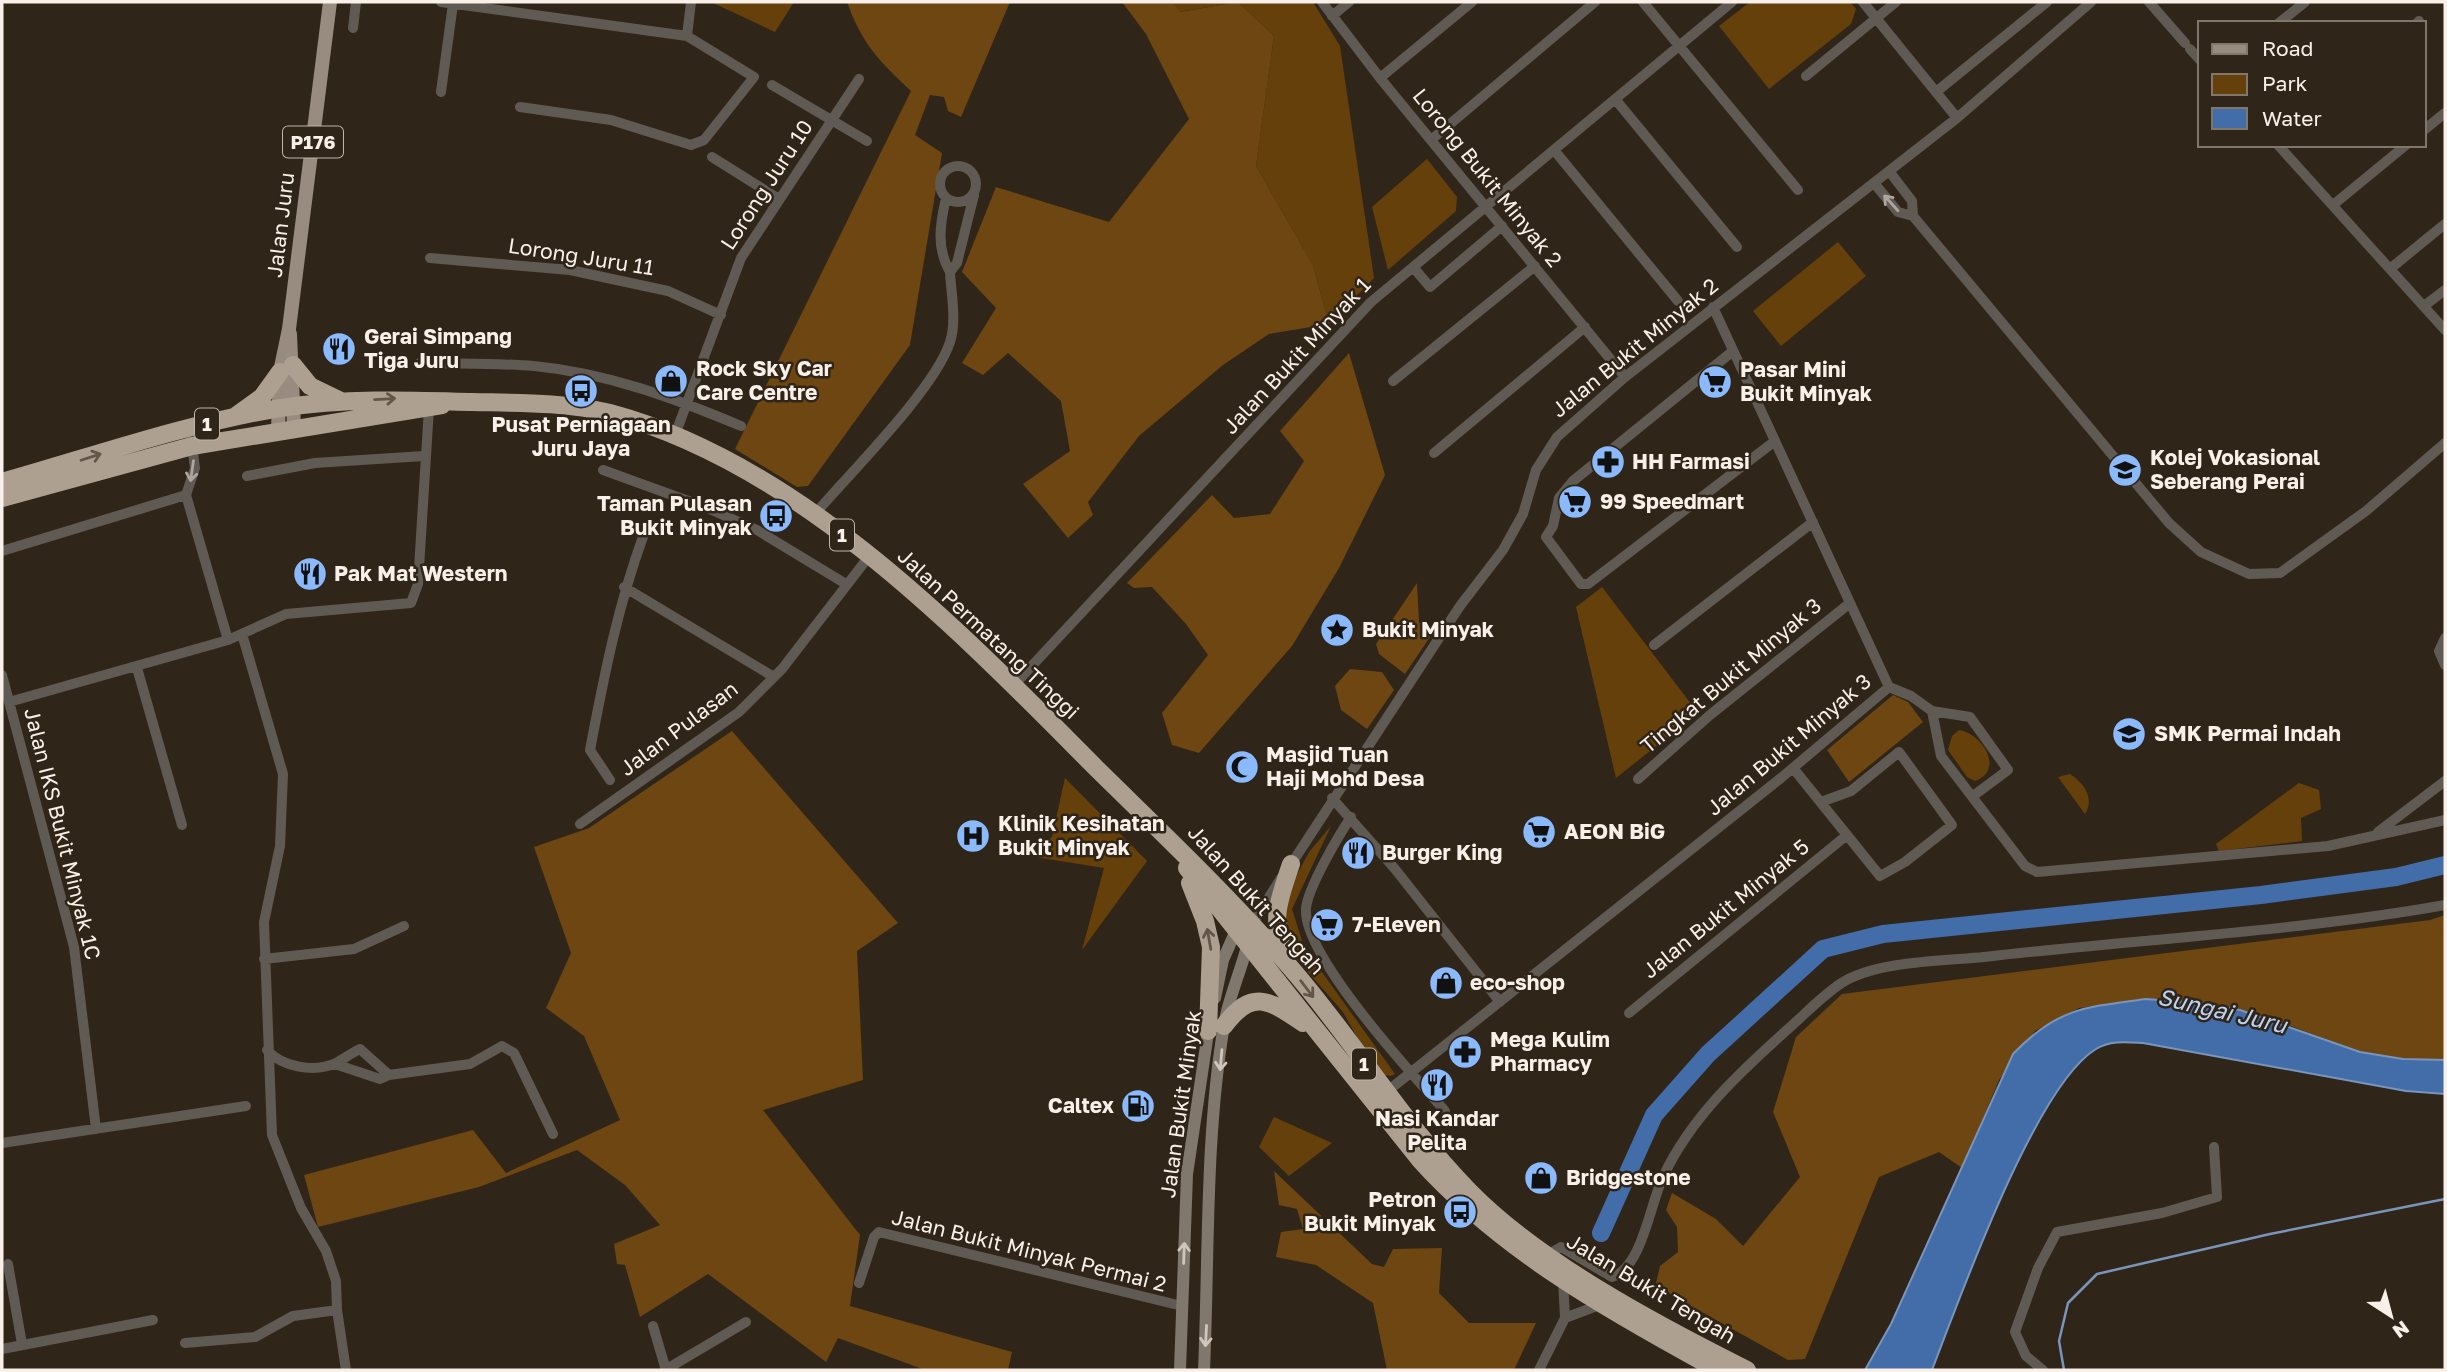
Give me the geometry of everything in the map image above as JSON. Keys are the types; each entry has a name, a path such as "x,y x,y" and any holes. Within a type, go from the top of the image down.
{"highway":[{"path":"231,419 261,397 286,368 310,386 341,401"},
{"name":"Jalan Permatang Tinggi","path":"2,482 188,427 285,408 341,401 418,398 452,402 541,404 606,412 675,435 754,477 870,555 942,616 1161,831"},
{"name":"Jalan Permatang Tinggi","path":"2,498 192,446 452,402"},
{"path":"1161,831 1189,881 1209,934 1216,1029"},
{"name":"Jalan Bukit Tengah","path":"1161,831 1243,924 1291,968 1385,1093 1474,1196 1497,1218 1604,1292 1747,1370"},
{"path":"1291,864 1275,916 1276,934 1291,968"},
{"name":"Jalan Bukit Tengah","path":"1243,924 1247,946 1432,1173 1494,1231 1563,1279 1718,1370"},
{"path":"1216,1029 1244,1004 1257,1001 1272,1002 1321,1035"}],"main road":[{"name":"Jalan Juru","path":"286,428 289,329 330,2"},
{"name":"Jalan Bukit Minyak","path":"1204,1370 1206,1216 1216,1029 1223,960 1243,924"},
{"name":"Jalan Bukit Minyak","path":"1180,1370 1187,1174 1216,1029 1247,946"}],"street":[{"path":"353,29 356,2"},
{"path":"441,2 687,36 754,77 704,140 691,145 611,120 520,107"},
{"path":"687,36 691,2"},
{"name":"Lorong Bukit Minyak 2","path":"1322,2 1380,78 1625,377"},
{"path":"1332,16 1349,2"},
{"path":"1380,78 1472,2"},
{"path":"1431,140 1595,2"},
{"path":"1643,2 1798,190"},
{"name":"Jalan Bukit Minyak 1","path":"1014,685 1371,302 1732,2"},
{"path":"1863,2 1957,118"},
{"path":"1806,76 1896,2"},
{"path":"1936,92 2047,2"},
{"name":"Jalan Bukit Minyak 2","path":"1243,924 1291,864 1460,606 1503,550 1523,514 1536,470 1557,437 1625,377 1957,118 2091,2"},
{"path":"2149,2 2198,58"},
{"path":"2281,21 2305,2"},
{"path":"441,92 459,3"},
{"name":"Lorong Juru 10","path":"675,435 741,258 859,79"},
{"path":"772,85 867,141"},
{"path":"1615,99 1737,247"},
{"path":"2426,129 2445,113"},
{"path":"2280,147 2445,330"},
{"path":"2333,205 2404,147"},
{"path":"1554,150 1678,302"},
{"path":"712,157 779,199"},
{"path":"814,515 924,387 950,341 953,306 950,272 943,261 939,230 946,198 940,187 943,175 958,166 974,174 977,186 957,263 950,272"},
{"path":"1889,171 1912,201 1913,216"},
{"path":"1874,183 1898,212 1913,216 2169,523 2201,552 2249,574 2280,573 2365,511 2445,443"},
{"path":"946,198 964,202 974,195"},
{"path":"2391,268 2445,224"},
{"path":"1413,267 1430,287 1502,226"},
{"name":"Lorong Juru 11","path":"430,258 570,270 668,291 721,315"},
{"path":"1393,381 1535,266"},
{"path":"2424,306 2445,290"},
{"name":"Jalan Bukit Minyak 3","path":"1385,1093 1793,768 1889,687 1713,307"},
{"path":"1434,453 1585,327"},
{"path":"1733,351 1573,481 1559,498 1553,526 1546,537 1581,584 1588,584 1775,441"},
{"path":"420,363 555,369 621,382 686,403 741,426"},
{"path":"9,702 137,668 228,640 286,614 411,603 418,584 429,408"},
{"path":"192,446 195,468 186,495 228,640"},
{"path":"247,475 315,463 424,456"},
{"path":"603,470 705,506 757,530 846,584"},
{"path":"2,551 186,495"},
{"path":"1654,645 1813,522"},
{"path":"610,780 590,750 609,647 624,587 644,534"},
{"name":"Jalan Pulasan","path":"580,824 732,717 774,677 870,555"},
{"path":"624,587 774,677"},
{"name":"Tingkat Bukit Minyak 3","path":"1638,779 1710,715 1850,603"},
{"path":"242,634 284,774 281,846 265,907 264,959 272,1135 301,1208 327,1251 336,1281 337,1310 346,1370"},
{"path":"2445,638 2439,651 2445,665"},
{"path":"137,668 182,825"},
{"name":"Jalan IKS Bukit Minyak 1C","path":"2,675 74,947 96,1129"},
{"path":"1889,687 1911,696 1932,711 1970,717 2008,770 1973,796"},
{"path":"1932,711 1941,756 2025,866 2037,872 2328,846 2445,820"},
{"path":"1793,768 1880,876 1905,862 1952,825 1899,752 1851,791 1821,802"},
{"path":"2375,834 2445,781"},
{"path":"1332,799 1351,817 1500,1002"},
{"path":"1351,817 1323,867 1306,907 1308,925 1317,948 1409,1074 1445,1111"},
{"name":"Jalan Bukit Minyak 5","path":"1629,1013 1847,835"},
{"path":"1552,1256 1554,1251 1561,1247 1612,1277 1628,1268 1662,1178 1680,1145 1721,1093 1833,989 1857,975 1893,967 2008,954 2357,921 2445,905"},
{"path":"264,959 354,949 404,926"},
{"path":"335,1064 380,1079 389,1075 470,1064 502,1046 513,1053 553,1134"},
{"path":"267,1050 276,1061 309,1067 335,1064 360,1049 389,1075"},
{"path":"2,1143 246,1106"},
{"path":"2043,1370 2026,1356 2015,1332 2038,1268 2057,1231 2162,1213 2217,1197 2214,1147"},
{"name":"Jalan Bukit Minyak Permai 2","path":"859,1283 874,1237 879,1232 1182,1306"},
{"path":"8,1264 22,1344"},
{"path":"1539,1370 1565,1318 1563,1279"},
{"path":"1565,1318 1602,1304"},
{"path":"185,1343 255,1337 293,1316 337,1310"},
{"path":"2,1349 153,1320"},
{"path":"653,1326 665,1370 746,1322"}],"green space":[{"path":"711,2 794,2 775,32"},
{"path":"1172,2 1238,2 1179,12"},
{"path":"1238,2 1313,2 1340,46 1374,278 1329,324 1313,265 1256,166 1274,36"},
{"path":"1750,2 1850,2 1856,9 1851,24 1769,89 1719,26"},
{"path":"1427,159 1457,197 1456,211 1388,270 1372,207"},
{"path":"1838,242 1866,276 1781,346 1753,311"},
{"path":"1602,587 1698,713 1616,778 1576,607"},
{"path":"1959,730 1975,738 1987,752 1989,768 1975,781 1967,777 1948,750 1952,736"},
{"path":"2070,774 2086,791 2089,802 2085,814 2058,777"},
{"path":"1065,778 1147,861 1082,950 1104,868 1029,856 1052,837"},
{"path":"2299,783 2319,790 2321,809 2301,818 2302,841 2219,851 2216,844"},
{"path":"1331,826 1292,909 1304,947 1395,1074 1391,1076 1385,1075 1362,1046 1343,1012 1286,947 1282,903 1309,852"},
{"path":"1274,1117 1332,1143 1289,1176 1259,1147"}],"shaded area":[{"path":"847,2 1010,2 961,117 948,111 944,97 930,95 915,135 942,153 910,345 808,486 797,487 735,449 911,91 865,41"},
{"path":"1122,2 1172,2 1180,12 1238,2 1274,36 1256,166 1313,265 1329,324 1269,334 1223,365 1139,436 1088,502 1093,515 1068,538 1023,484 1070,451 1061,401 1008,353 983,375 962,363 996,308 962,272 996,187 1109,222 1189,119 1146,34"},
{"path":"1349,353 1385,475 1339,568 1292,646 1199,753 1172,745 1162,713 1208,655 1186,624 1152,587 1134,588 1127,583 1212,495 1234,518 1270,514 1304,461 1280,431"},
{"path":"1417,583 1419,622 1430,637 1405,674 1379,654 1376,644"},
{"path":"1350,669 1382,672 1394,690 1367,729 1341,710 1335,686"},
{"path":"1893,695 1908,702 1923,722 1849,782 1827,750"},
{"path":"732,731 898,923 857,951 863,1080 763,1110 860,1235 850,1306 1012,1352 1008,1370 925,1370 838,1338 826,1362 708,1274 640,1317 625,1265 617,1264 614,1244 660,1225 625,1185 577,1150 479,1187 318,1227 304,1175 473,1130 506,1173 620,1120 584,1036 546,1008 571,953 534,847 589,828"},
{"path":"2445,915 2445,1060 2403,1059 2360,1052 2275,1020 2199,1003 2146,999 2079,1008 2035,1031 1999,1080 1962,1168 1939,1152 1879,1177 1805,1359 1788,1360 1673,1296 1656,1283 1660,1266 1678,1252 1677,1227 1666,1210 1672,1193 1716,1219 1743,1246 1800,1177 1773,1112 1796,1037 1842,994 2430,920"},
{"path":"1274,1171 1372,1264 1384,1267 1393,1249 1442,1248 1439,1293 1469,1323 1536,1323 1514,1370 1387,1370 1373,1303 1316,1265 1276,1257 1281,1232 1303,1229 1297,1209 1279,1205"}],"water":[{"name":"Sungai Juru","path":"2146,999 2199,1003 2240,1010 2360,1052 2403,1059 2445,1060 2445,1094 2406,1091 2143,1043 2119,1042 2101,1046 2073,1070 2025,1148 1980,1247 1932,1370 1865,1370 1891,1324 2013,1054 2058,1018 2106,1004"}],"waterway":[{"path":"1601,1233 1654,1115 1708,1054 1823,949 1883,934 2261,895 2396,877 2445,865"},
{"path":"2064,1370 2059,1341 2068,1303 2097,1274 2270,1234 2445,1199"}],"place":[{"name":"Gerai Simpang Tiga Juru","path":"339,349"},
{"name":"Rock Sky Car Care Centre","path":"671,381"},
{"name":"Pasar Mini Bukit Minyak","path":"1715,382"},
{"name":"Pusat Perniagaan Juru Jaya","path":"581,391"},
{"name":"HH Farmasi","path":"1608,462"},
{"name":"Kolej Vokasional Seberang Perai","path":"2125,470"},
{"name":"99 Speedmart","path":"1575,502"},
{"name":"Taman Pulasan Bukit Minyak","path":"776,516"},
{"name":"Pak Mat Western","path":"310,574"},
{"name":"Bukit Minyak","path":"1337,630"},
{"name":"SMK Permai Indah","path":"2129,734"},
{"name":"Masjid Tuan Haji Mohd Desa","path":"1242,767"},
{"name":"AEON BiG","path":"1539,832"},
{"name":"Klinik Kesihatan Bukit Minyak","path":"973,836"},
{"name":"Burger King","path":"1358,853"},
{"name":"7-Eleven","path":"1327,925"},
{"name":"eco-shop","path":"1446,983"},
{"name":"Mega Kulim Pharmacy","path":"1465,1052"},
{"name":"Nasi Kandar Pelita","path":"1437,1085"},
{"name":"Caltex","path":"1138,1106"},
{"name":"Bridgestone","path":"1541,1178"},
{"name":"Petron Bukit Minyak","path":"1460,1212"}]}
